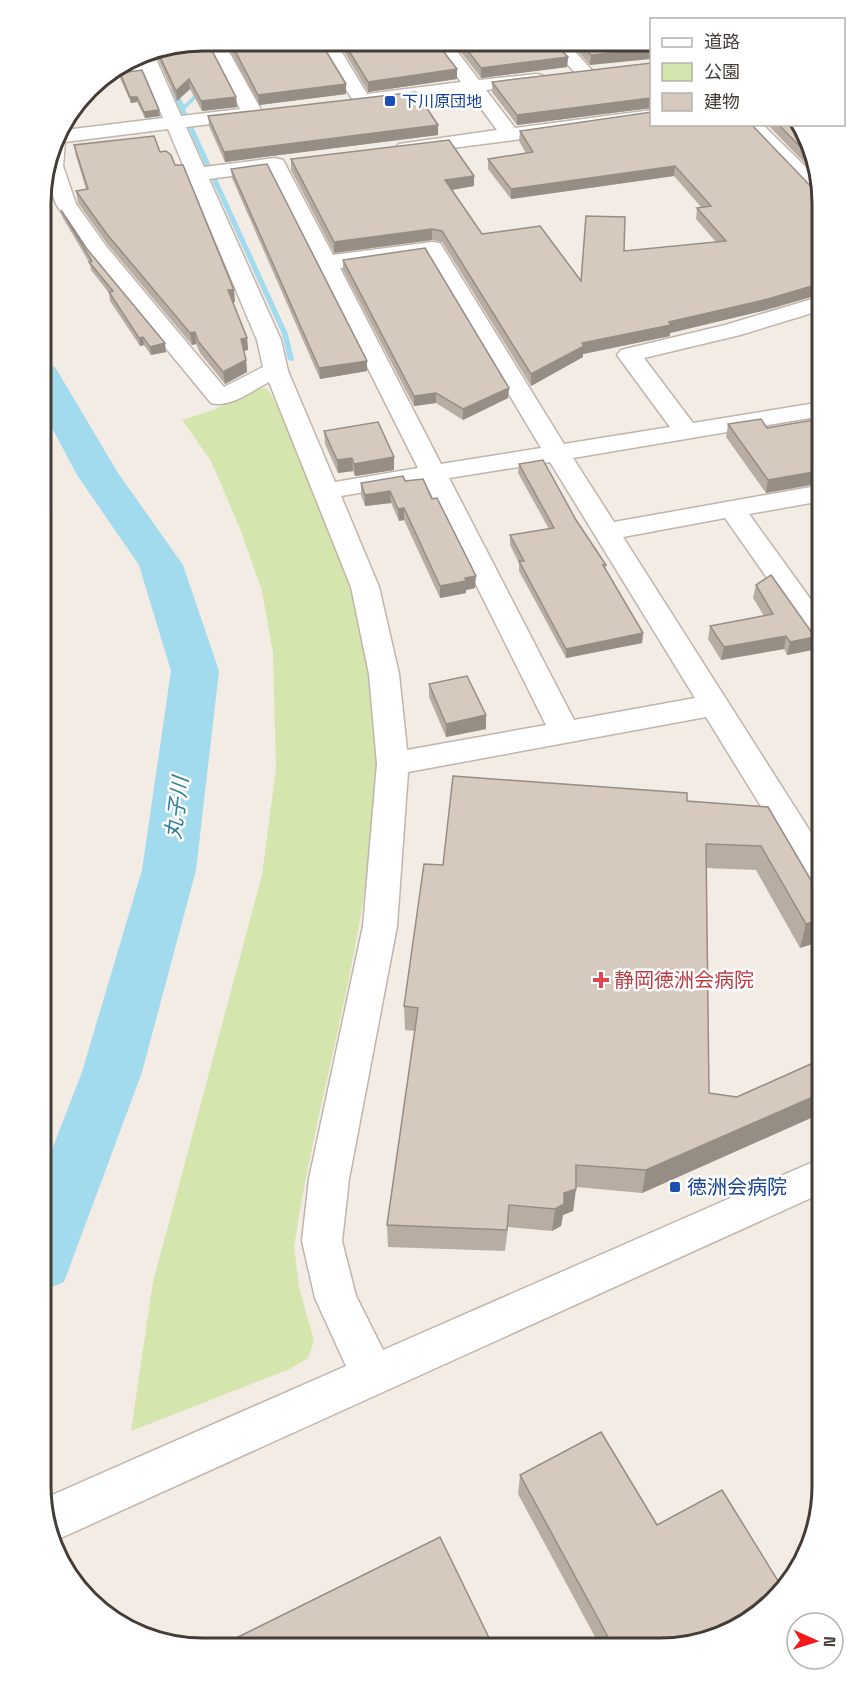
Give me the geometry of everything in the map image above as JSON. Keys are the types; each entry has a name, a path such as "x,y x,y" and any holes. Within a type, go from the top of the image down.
{"street":[{"path":"220,51 252,113"},
{"path":"332,51 362,100"},
{"path":"448,51 510,135"},
{"path":"564,51 585,73"},
{"path":"148,62 269,340 276,370 365,587 384,674 393,764 380,926 329,1179 322,1241 336,1298 373,1376"},
{"path":"340,102 607,71"},
{"path":"67,136 274,111"},
{"path":"381,151 650,116"},
{"path":"753,126 811,182"},
{"path":"786,159 805,156"},
{"path":"198,174 300,161"},
{"path":"276,164 564,731"},
{"path":"55,171 66,204 98,251 220,398 245,388 258,376 276,370"},
{"path":"326,262 432,248 812,861"},
{"path":"686,431 629,355 732,330 812,306"},
{"path":"326,491 812,410"},
{"path":"606,532 812,495"},
{"path":"732,509 812,621"},
{"path":"393,764 714,705"},
{"path":"62,1514 812,1179"}],"green space":[{"path":"265,388 276,403 289,431 339,554 361,629 371,680 375,717 375,792 366,882 294,1247 299,1287 314,1341 308,1358 290,1369 131,1431 153,1282 262,875 276,769 273,653 262,591 241,531 211,461 182,420 213,410 256,389"}],"building":[{"path":"212,51 236,97 201,101 189,79 176,91 160,57 183,52"},
{"path":"235,51 326,51 346,84 258,95"},
{"path":"349,51 443,51 457,69 368,82"},
{"path":"468,51 562,51 568,57 481,68"},
{"path":"587,51 631,51 591,55"},
{"path":"650,63 650,98 517,115 492,82"},
{"path":"142,70 159,110 144,112 137,97 130,97 121,76 128,72"},
{"path":"416,92 438,125 224,152 208,116"},
{"path":"650,112 650,126 753,126 811,187 812,286 768,299 669,322 671,325 582,343 584,346 531,374 442,231 432,229 334,242 291,159 449,140 474,176 445,180 482,234 540,226 581,281 586,216 625,217 624,251 726,241 697,208 711,206 675,166 511,189 488,159 533,152 520,131"},
{"path":"780,126 790,126 801,148"},
{"path":"154,136 160,152 166,151 171,155 175,165 183,165 234,290 228,290 247,338 241,339 246,360 223,372 198,341 195,332 190,333 106,233 76,191 88,189 74,145"},
{"path":"267,164 367,361 319,368 231,169"},
{"path":"61,210 87,249 165,343 150,347 143,337 139,338 109,292 113,291 89,262 92,261"},
{"path":"425,248 509,388 463,409 436,393 414,396 343,260"},
{"path":"761,419 767,428 812,420 812,472 768,480 728,424"},
{"path":"378,422 394,457 354,464 352,458 337,460 324,431"},
{"path":"543,460 576,520 606,565 603,565 643,633 566,649 519,561 524,561 510,535 554,528 519,464"},
{"path":"403,476 405,481 423,479 432,499 437,498 476,576 465,578 466,581 440,586 404,508 398,509 390,491 365,495 361,483"},
{"path":"771,575 812,633 812,638 790,642 786,636 724,647 710,626 773,614 756,585"},
{"path":"467,676 486,715 446,724 429,684"},
{"path":"453,776 687,793 687,801 768,807 812,882 812,922 806,924 761,846 706,844 709,1093 737,1097 812,1063 812,1097 646,1170 576,1165 576,1189 564,1193 564,1204 555,1209 509,1205 507,1230 387,1225 418,1008 404,1006 424,864 443,865"},
{"path":"601,1432 657,1525 722,1490 778,1581 760,1600 744,1612 709,1630 670,1638 609,1638 520,1475"},
{"path":"440,1537 489,1638 236,1638"}],"waterway":[{"path":"174,90 285,334 291,360"},
{"path":"183,109 197,95 205,93"},
{"name":"丸子川","path":"51,391 98,475 161,565 195,671 169,870 112,1072 51,1234"}],"place":[{"name":"下川原団地","path":"390,101"},
{"name":"静岡徳洲会病院","path":"601,980"},
{"name":"徳洲会病院","path":"675,1187"}]}
